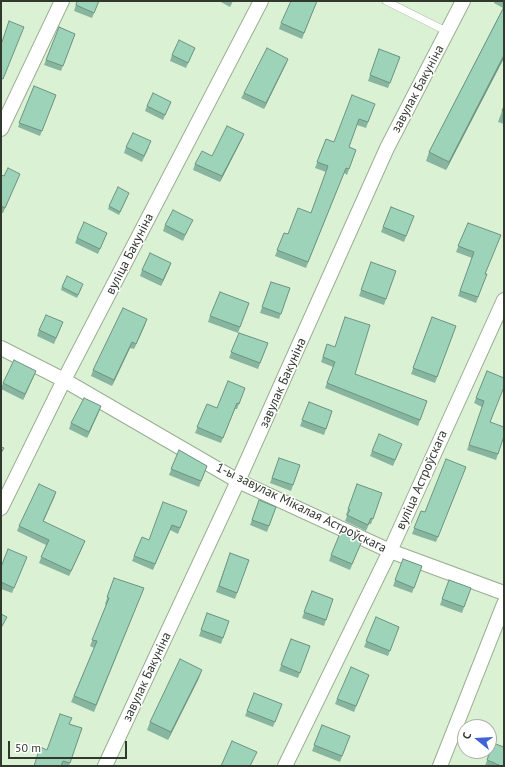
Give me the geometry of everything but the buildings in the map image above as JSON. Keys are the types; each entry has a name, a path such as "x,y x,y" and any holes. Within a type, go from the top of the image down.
{"street":[{"path":"1,129 62,1"},
{"name":"вуліца Бакуніна","path":"1,508 64,380 261,1"},
{"name":"завулак Бакуніна","path":"105,766 238,481 388,148 463,1"},
{"name":"вуліца Астроўскага","path":"285,766 390,551 504,300"},
{"name":"1-ы завулак Мікалая Астроўскага","path":"1,348 64,380 238,481 390,551 504,593"},
{"path":"440,766 504,604"}],"lane":[{"path":"386,1 448,32"}]}
